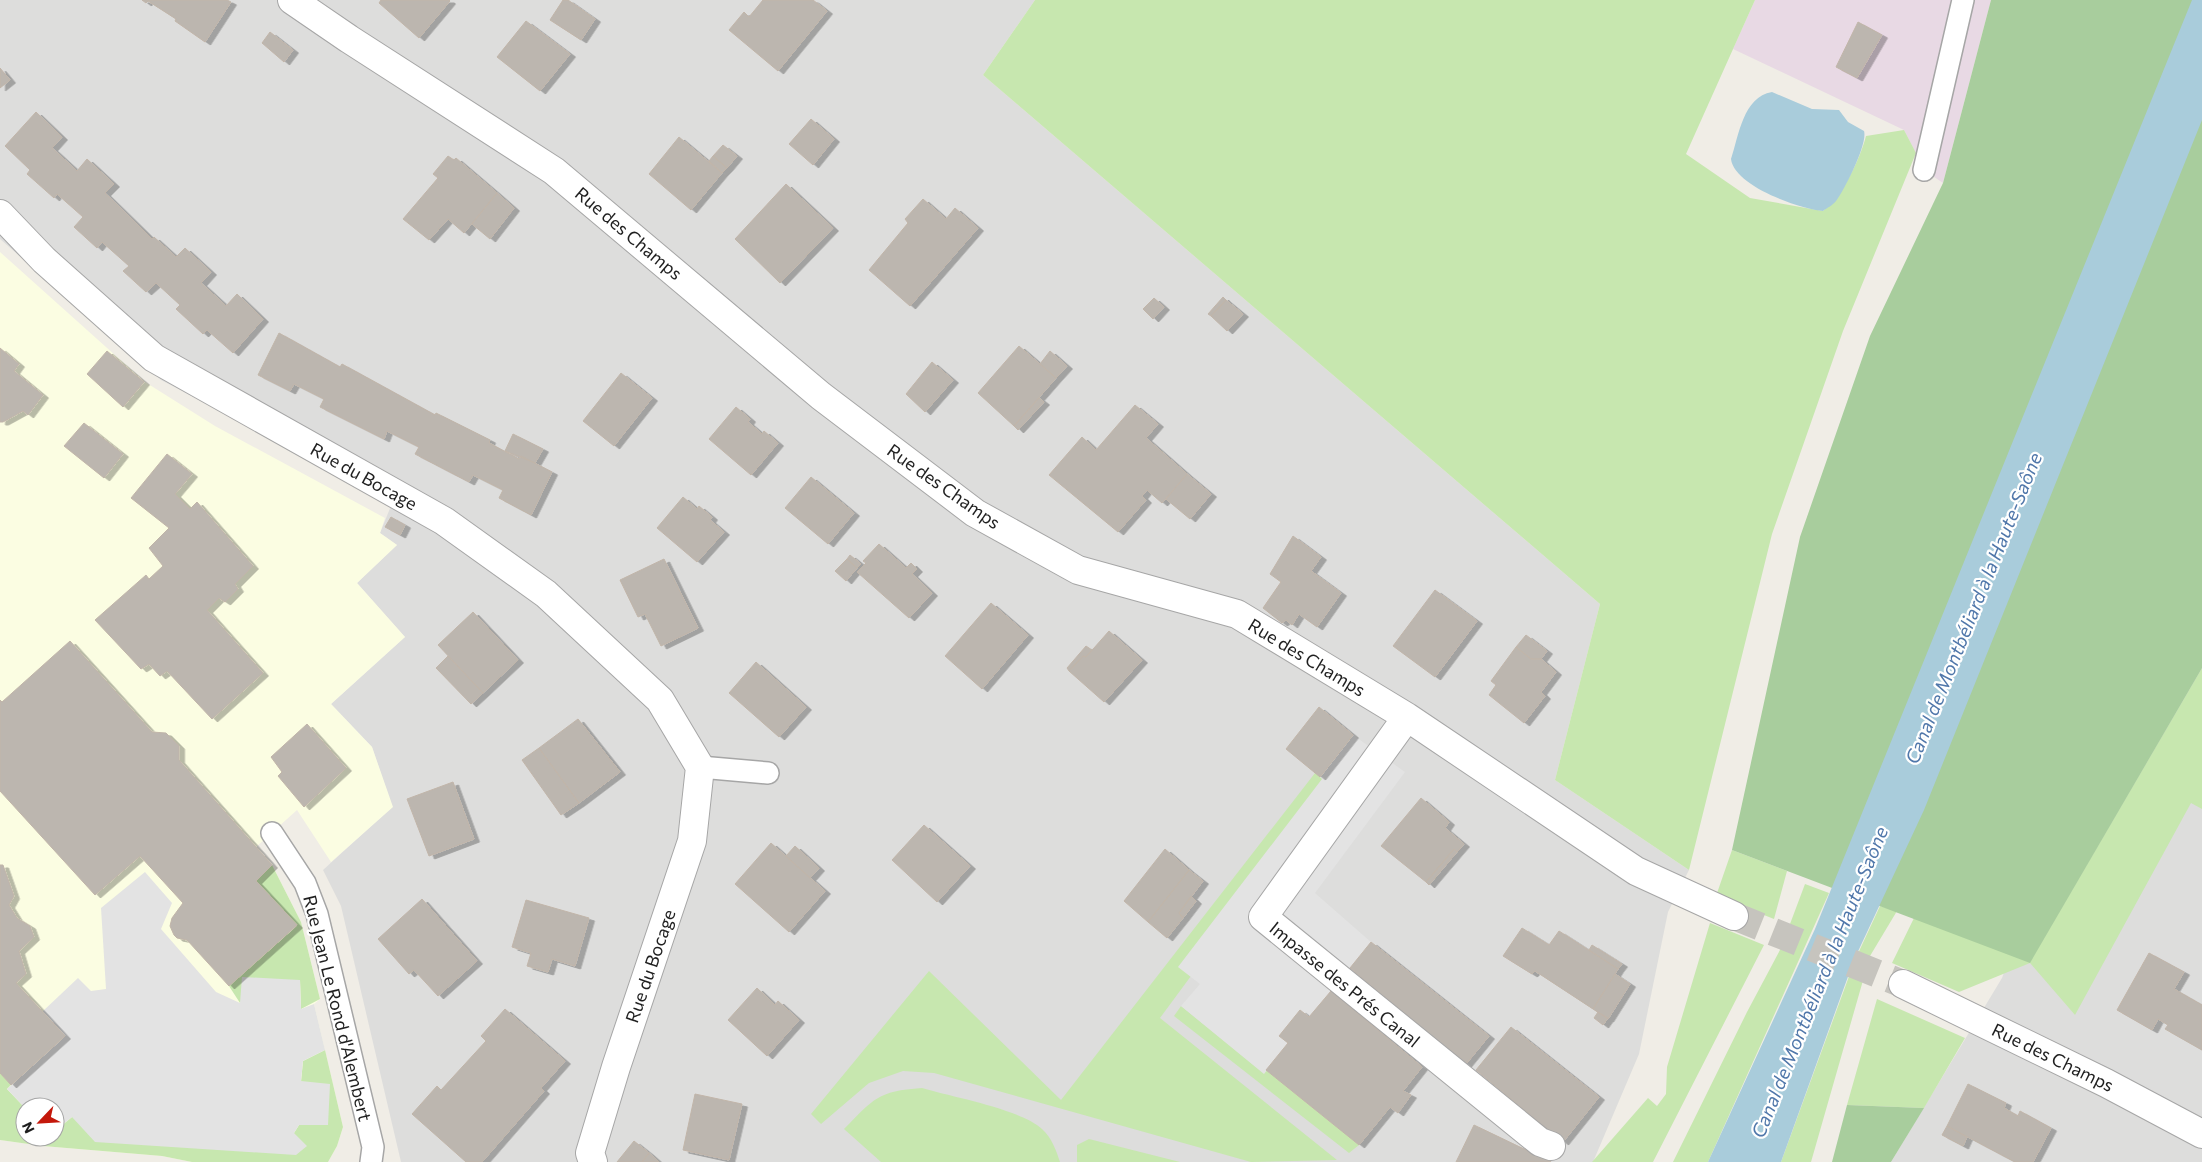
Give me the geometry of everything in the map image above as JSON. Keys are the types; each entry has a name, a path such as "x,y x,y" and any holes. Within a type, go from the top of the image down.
{"street":[{"name":"Rue des Champs","path":"292,0 349,39 554,170 821,396 975,513 1078,570 1237,614 1407,717 1636,871 1734,916"},
{"name":"Rue du Bocage","path":"0,214 44,260 154,358 444,521 546,594 660,700 700,767 692,841 616,1067 590,1153 593,1162"},
{"name":"Impasse des Prés Canal","path":"1407,717 1262,917 1467,1085 1540,1142 1551,1146"},
{"name":"Rue des Champs","path":"1903,984 2106,1082 2202,1134"}],"lane":[{"path":"1924,170 1963,0"},
{"path":"700,767 768,773"},
{"name":"Rue Jean Le Rond d'Alembert","path":"272,833 305,883 317,914 374,1147 371,1162"}],"shaded area":[{"path":"0,0 1035,0 983,75 1600,604 1555,780 1689,870 1668,912 1639,1054 1593,1162 401,1162 341,906 323,870 392,807 372,747 331,704 405,637 357,583 397,545 380,533 393,501 161,380 0,239"},
{"path":"1755,0 1991,0 1943,183 1924,170 1904,130 1733,49"},
{"path":"0,252 145,382 215,426 385,518 380,533 397,545 357,583 405,637 331,704 372,747 393,807 331,862 297,810 256,847 272,865 301,922 320,999 314,1004 343,1127 337,1146 328,1162 192,1162 162,1156 55,1147 65,1147 65,1097 15,1097 15,1142 0,1140"},
{"path":"2202,435 2202,1162 1891,1162 2002,978"},
{"path":"1353,735 1405,772 1315,893 1371,942 1309,1017 1300,1010 1279,1036 1288,1043 1264,1074 1181,1006 1200,984 1178,967 1322,779 1320,777"},
{"path":"145,872 172,903 161,929 216,992 240,1003 242,977 300,980 301,1009 314,1004 325,1050 303,1061 301,1081 330,1084 328,1125 299,1125 294,1133 307,1146 296,1155 95,1142 72,1117 65,1123 65,1097 15,1097 7,1089 65,1036 42,1012 78,978 91,991 106,989 101,908"}],"green space":[{"path":"1035,0 1755,0 1686,154 1750,198 1823,211 1837,197 1849,177 1866,136 1904,130 1916,153 1843,331 1772,534 1689,870 1555,780 1600,604 983,75"},
{"path":"1991,0 2202,0 2202,668 2030,963 1732,850 1800,537 1870,336 1943,183"},
{"path":"2202,668 2202,809 2191,803 2075,1015 2030,963 1959,992 1892,963 1914,918 2030,962"},
{"path":"1315,773 1323,779 1179,967 1191,976 1160,1018 1337,1160 1251,1162 934,1073 903,1071 869,1083 821,1124 811,1114 929,971 1061,1100"},
{"path":"1732,850 1787,871 1774,919 1716,896"},
{"path":"272,865 301,922 320,999 301,1009 300,980 240,1003 229,986 297,926 256,881"},
{"path":"1805,884 1829,893 1708,1162 1673,1162 1747,1012 1781,948"},
{"path":"1880,906 1897,911 1870,956 1811,1162 1781,1162 1855,960"},
{"path":"1710,923 1764,945 1653,1162 1592,1162 1648,1098 1657,1106 1666,1094 1667,1067"},
{"path":"1877,999 1965,1038 1924,1108 1847,1105"},
{"path":"1181,1006 1264,1073 1266,1070 1359,1145 1349,1153 1174,1016"},
{"path":"325,1050 343,1127 337,1146 328,1162 192,1162 162,1156 55,1147 65,1147 65,1123 72,1117 294,1133 299,1125 328,1125 301,1082 303,1061"},
{"path":"0,1073 11,1085 7,1089 15,1097 15,1142 0,1140"},
{"path":"922,1088 985,1104 1018,1115 1032,1122 1048,1136 1060,1162 881,1162 844,1129 877,1098 895,1091"},
{"path":"1847,1105 1924,1108 1891,1162 1832,1162"},
{"path":"1089,1139 1180,1162 1077,1162 1077,1145"}],"water":[{"name":"Canal de Montbéliard à la Haute-Saône","path":"2192,0 2202,0 2202,120 1924,810 1854,960 1781,1162 1708,1162 1815,929"},
{"path":"1772,92 1812,109 1839,110 1848,122 1864,131 1863,145 1845,187 1836,201 1823,211 1799,206 1755,187 1735,169 1731,159 1748,109 1762,95"}],"building":[{"path":"142,0 227,0 231,2 205,42 175,21 176,19 148,1 146,3"},
{"path":"381,0 450,1 419,38 379,3"},
{"path":"563,0 568,0 595,19 581,40 550,20"},
{"path":"763,0 813,0 827,11 778,71 729,30 744,12 749,17"},
{"path":"526,21 570,54 540,91 497,57"},
{"path":"1858,22 1882,35 1857,78 1836,67"},
{"path":"270,32 293,50 284,62 262,43"},
{"path":"0,68 10,80 0,88"},
{"path":"36,112 62,137 52,148 77,171 87,159 114,184 105,193 152,239 154,237 176,257 185,248 211,272 201,283 226,306 237,294 263,319 233,353 207,330 203,334 176,309 180,305 156,283 146,292 123,271 129,266 102,242 97,248 74,227 83,217 57,194 54,198 27,174 30,170 5,146"},
{"path":"811,119 834,139 813,165 789,144"},
{"path":"679,137 722,173 691,210 649,174"},
{"path":"723,145 737,156 727,168 713,156"},
{"path":"448,156 454,160 456,158 497,193 464,233 448,219 429,240 403,219 438,178 433,174"},
{"path":"713,156 727,168 722,173 709,161"},
{"path":"786,184 833,228 780,283 735,239"},
{"path":"497,193 514,208 490,239 472,224"},
{"path":"923,199 946,219 955,208 978,228 910,306 869,270 908,223 905,219"},
{"path":"1223,297 1226,300 1211,316 1208,314"},
{"path":"1154,298 1164,307 1153,319 1143,309"},
{"path":"1226,300 1243,314 1227,331 1211,316"},
{"path":"279,333 340,367 342,364 435,415 436,413 490,440 489,443 519,459 521,456 552,472 531,515 499,498 503,490 473,475 469,482 415,454 419,447 387,431 384,439 320,407 324,399 294,384 290,391 258,375"},
{"path":"1019,346 1056,378 1014,426 978,393"},
{"path":"0,348 19,364 14,371 43,395 28,415 23,411 3,422 0,422"},
{"path":"107,351 144,382 123,407 87,374"},
{"path":"1050,351 1067,366 1056,378 1040,364"},
{"path":"932,362 953,380 925,412 906,394"},
{"path":"621,373 652,398 614,446 583,421"},
{"path":"1039,398 1044,402 1018,430 1014,426"},
{"path":"1135,405 1158,424 1146,438 1187,474 1162,503 1147,490 1142,496 1146,500 1118,532 1049,475 1082,437 1096,450"},
{"path":"736,407 750,419 748,422 762,434 764,431 778,443 751,475 709,439"},
{"path":"84,423 123,454 104,478 64,446"},
{"path":"513,434 543,449 535,463 505,451"},
{"path":"167,454 192,474 175,494 190,509 197,502 253,566 235,584 238,589 225,602 219,598 207,610 263,673 212,719 167,671 160,676 149,664 141,669 95,620 146,575 149,579 163,566 149,548 169,528 131,498"},
{"path":"1187,474 1211,494 1190,519 1166,499"},
{"path":"811,477 854,513 828,544 785,508"},
{"path":"683,497 697,509 699,506 712,517 710,520 724,532 697,562 657,528"},
{"path":"391,517 405,525 400,535 385,527"},
{"path":"1293,536 1321,557 1311,571 1341,593 1317,627 1299,614 1292,625 1286,620 1282,623 1263,608 1281,582 1270,574"},
{"path":"879,544 906,568 911,563 917,569 912,574 932,593 909,618 857,572 866,563 863,561"},
{"path":"850,555 861,564 857,568 847,559"},
{"path":"664,559 698,628 661,646 645,614 638,617 620,580"},
{"path":"847,559 857,568 846,581 835,571"},
{"path":"1435,590 1477,621 1435,677 1393,646"},
{"path":"991,603 1028,635 982,689 945,656"},
{"path":"473,612 518,660 483,693 438,645"},
{"path":"1109,631 1142,660 1104,702 1069,671 1083,656 1086,657"},
{"path":"1526,635 1547,651 1541,659 1531,659 1516,647"},
{"path":"70,641 152,732 166,733 179,746 179,760 272,865 256,881 297,925 229,986 187,940 177,938 174,935 170,926 172,918 183,903 140,856 95,895 0,791 0,700 2,702"},
{"path":"1086,646 1092,650 1086,657 1083,656 1069,671 1067,668"},
{"path":"1516,647 1531,659 1541,659 1556,672 1541,692 1545,696 1524,723 1489,695 1496,685 1491,681"},
{"path":"448,656 483,693 471,704 436,668"},
{"path":"756,662 806,707 779,737 729,693"},
{"path":"1319,707 1353,735 1320,777 1286,749"},
{"path":"578,719 620,772 579,803 539,748"},
{"path":"307,724 346,768 304,807 278,776 282,772 271,757"},
{"path":"539,748 579,803 561,815 522,760"},
{"path":"453,782 474,839 429,856 407,799"},
{"path":"1421,798 1449,822 1445,828 1464,844 1457,852 1454,849 1426,882 1381,846"},
{"path":"924,825 970,866 937,902 892,860"},
{"path":"771,843 825,891 789,932 735,884"},
{"path":"795,846 819,868 810,878 786,856"},
{"path":"1165,849 1189,870 1148,922 1124,901"},
{"path":"1454,849 1457,852 1429,885 1426,882"},
{"path":"0,865 3,865 14,896 9,905 17,918 30,926 34,937 19,951 26,974 16,983 65,1036 11,1085 0,1073"},
{"path":"1189,870 1203,881 1179,913 1183,918 1167,938 1148,922"},
{"path":"1191,896 1196,901 1183,918 1179,913"},
{"path":"422,899 477,961 438,996 414,970 409,974 378,939"},
{"path":"526,900 589,918 575,966 552,959 548,972 527,966 531,953 512,947"},
{"path":"1522,928 1549,945 1559,931 1618,969 1593,1009 1535,971 1532,974 1503,956"},
{"path":"1371,942 1489,1036 1466,1064 1350,968"},
{"path":"1592,945 1622,964 1618,969 1589,950"},
{"path":"2149,953 2184,972 2174,989 2202,1005 2202,1050 2165,1029 2168,1025 2158,1019 2152,1030 2117,1010"},
{"path":"1615,974 1630,984 1608,1019 1593,1009"},
{"path":"757,988 775,1005 778,1001 799,1020 767,1056 728,1020"},
{"path":"1331,991 1422,1067 1403,1091 1411,1095 1398,1113 1390,1107 1359,1145 1266,1070 1288,1043 1279,1036 1300,1010 1309,1017"},
{"path":"505,1009 565,1061 541,1088 544,1091 482,1162 466,1162 412,1114 437,1086 441,1090 486,1041 481,1036"},
{"path":"1598,1012 1608,1018 1603,1025 1594,1018"},
{"path":"1511,1027 1599,1097 1563,1142 1476,1070"},
{"path":"1968,1084 2006,1103 2004,1108 2018,1116 2020,1111 2051,1128 2033,1162 2015,1162 1947,1126"},
{"path":"695,1094 742,1104 729,1160 683,1150"},
{"path":"1474,1125 1551,1162 1456,1162"},
{"path":"1947,1126 1967,1137 1963,1146 1942,1135"},
{"path":"634,1141 649,1153 642,1162 617,1162"},
{"path":"649,1153 659,1162 642,1162"}],"tunnel":[{"path":"1734,916 1903,984"}]}
